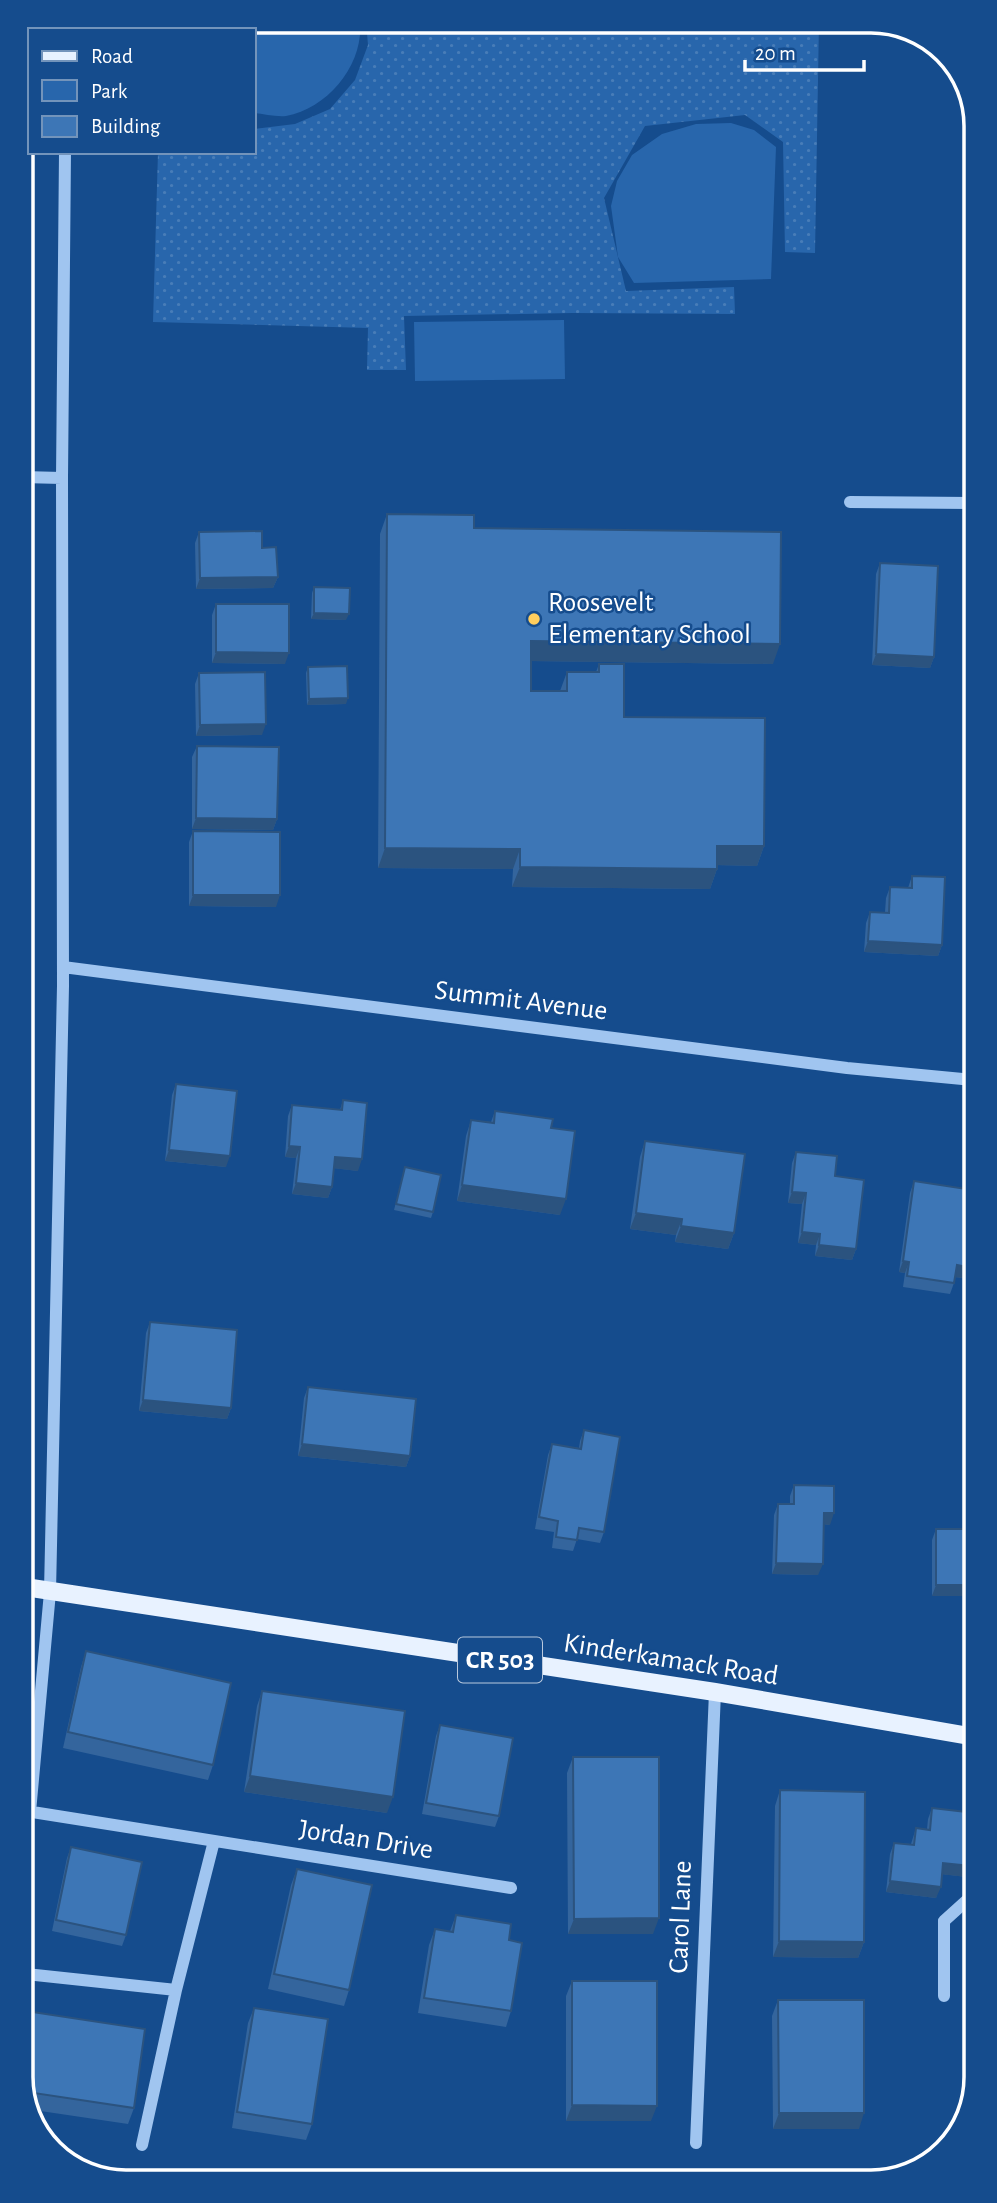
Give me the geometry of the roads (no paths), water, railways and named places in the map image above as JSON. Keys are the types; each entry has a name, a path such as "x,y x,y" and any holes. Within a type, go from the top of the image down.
{"main road":[{"name":"Kinderkamack Road","path":"33,1589 715,1692 964,1735"}],"street":[{"name":"Jordan Drive","path":"33,1762 50,1592 63,967 62,478 65,154"},
{"path":"33,477 62,478"},
{"path":"850,502 964,503"},
{"name":"Summit Avenue","path":"63,967 846,1068 964,1079"},
{"name":"Carol Lane","path":"696,2143 715,1692"},
{"name":"Jordan Drive","path":"33,1813 511,1888"},
{"path":"142,2146 176,1990 214,1841"},
{"path":"944,1996 944,1921 964,1903"},
{"path":"33,1975 176,1990"}],"place":[{"name":"Roosevelt Elementary School","path":"534,619"}]}
